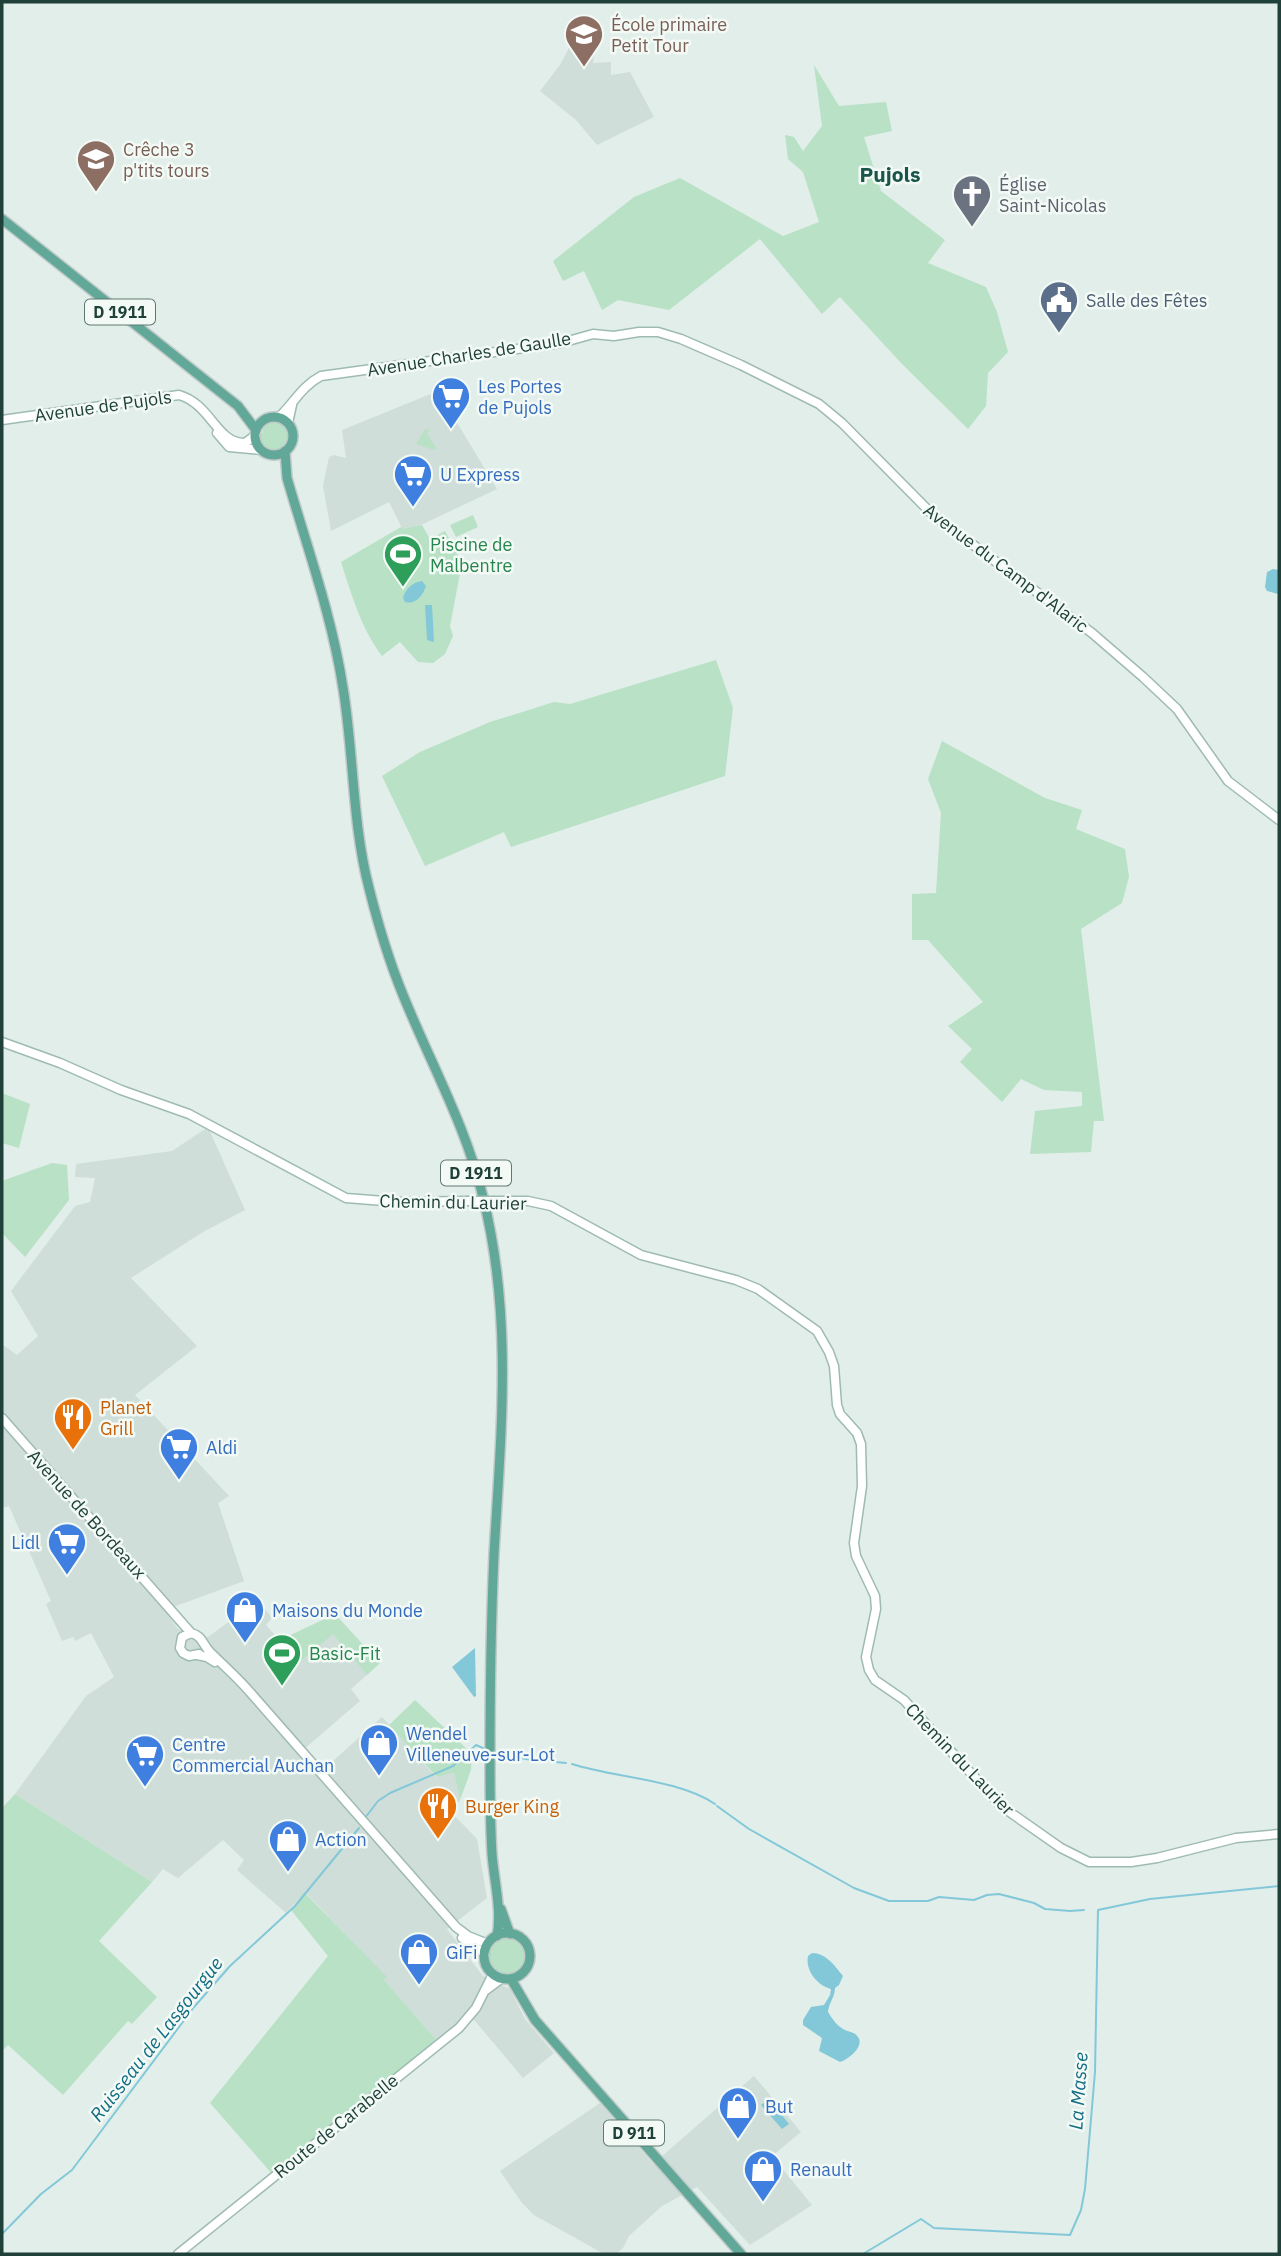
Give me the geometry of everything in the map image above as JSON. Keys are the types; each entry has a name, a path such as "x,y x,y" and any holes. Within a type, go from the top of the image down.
{"main road":[{"name":"D 1911","path":"2,219 238,406 267,418"},
{"name":"Avenue Charles de Gaulle","path":"279,417 311,381 321,376 561,343 593,334 614,336 658,332"},
{"name":"Avenue du Camp d'Alaric","path":"658,332 741,365 819,404 842,423 933,515 1100,639 1143,677 1177,709 1228,781 1279,820"},
{"name":"Avenue de Pujols","path":"2,421 179,396 201,406"},
{"name":"Avenue Charles de Gaulle","path":"288,423 292,405"},
{"path":"201,406 229,440 245,443 267,418 279,417 288,423 293,439 285,451 273,454 262,450 229,447 201,406"},
{"name":"D 1911","path":"238,406 256,433"},
{"path":"256,433 262,450"},
{"name":"D 1911","path":"285,451 287,478 337,653 368,884 402,993 450,1103 473,1165 483,1196 495,1257 504,1360 490,1704 490,1815 497,1894 497,1936"},
{"name":"D 1911","path":"273,454 287,478"},
{"name":"Chemin du Laurier","path":"2,1042 60,1062 121,1090 189,1114 346,1198 397,1202 528,1201 551,1206 641,1255 736,1280 758,1289 817,1331 834,1366 836,1405 840,1414 857,1433 861,1444 862,1486 854,1543 856,1556 875,1596 876,1609 866,1657 875,1680 911,1708 1001,1806 1061,1848 1089,1862 1144,1860 1236,1838 1279,1834"},
{"name":"Avenue de Bordeaux","path":"2,1418 173,1609 191,1633"},
{"name":"Avenue de Bordeaux","path":"173,1609 182,1637"},
{"path":"485,1954 444,1921 218,1664 207,1657 183,1653 180,1647 182,1637 191,1633 200,1637 456,1927 468,1936 488,1944"},
{"path":"197,1655 202,1650 203,1643"},
{"name":"D 1911","path":"497,1894 510,1934"},
{"path":"497,1936 518,1936 528,1947 529,1963 506,1976 488,1968 485,1954 488,1944 497,1936"},
{"name":"Route de Carabelle","path":"178,2254 458,2028 476,2008 486,1990 506,1976"},
{"name":"D 911","path":"506,1976 535,2020 741,2254"}],"shaded area":[{"path":"571,44 594,53 593,63 611,62 611,75 630,72 654,117 597,145 576,120 540,91 560,65"},
{"path":"438,391 497,489 421,525 403,530 389,502 331,531 323,486 329,457 334,455 346,458 342,430"},
{"path":"208,1127 245,1210 203,1232 131,1278 197,1346 135,1395 229,1496 218,1503 244,1581 165,1610 178,1629 208,1637 238,1615 234,1608 257,1599 272,1618 266,1625 299,1662 333,1633 367,1675 351,1689 360,1701 304,1749 323,1770 382,1717 436,1777 454,1771 460,1800 451,1812 477,1839 487,1898 447,1929 483,1976 510,1989 525,2019 554,2053 523,2078 467,2015 460,2025 438,2042 384,1980 386,1977 305,1892 286,1913 237,1870 244,1860 223,1840 178,1878 163,1869 152,1882 15,1794 86,1696 114,1677 91,1633 75,1641 73,1637 62,1641 46,1604 51,1601 9,1506 2,1508 2,1344 17,1355 38,1336 11,1291 75,1206 90,1202 95,1178 75,1177 76,1164 172,1151"},
{"path":"754,2076 801,2132 772,2156 812,2205 750,2245 697,2187 662,2206 629,2236 623,2248 616,2254 604,2254 534,2215 522,2203 500,2171 600,2103 653,2164"}],"green space":[{"path":"814,65 839,106 886,102 892,131 864,137 881,191 945,240 928,263 986,287 997,312 1008,352 988,373 986,406 968,429 903,365 840,297 822,314 760,239 669,310 618,300 602,310 584,271 563,281 553,261 634,197 680,178 783,236 819,222 803,172 788,159 785,135 794,137 803,151 822,126"},
{"path":"277,420 286,427 289,438 280,449 273,450 261,445 259,438 263,430 261,427 268,421"},
{"path":"425,429 430,431 427,433 436,448 434,450 416,444"},
{"path":"473,515 478,527 456,537 450,525"},
{"name":"Piscine de Malbentre","path":"422,525 430,539 445,531 462,563 450,626 453,636 445,654 433,663 418,662 400,642 382,656 363,623 341,562 401,527 403,529"},
{"path":"716,660 733,708 725,776 511,847 504,832 425,866 382,776 420,752 490,722 554,702 570,704"},
{"path":"942,741 1045,798 1082,810 1076,829 1125,849 1129,877 1122,903 1081,929 1104,1121 1094,1121 1091,1152 1030,1154 1035,1111 1082,1106 1082,1092 1044,1090 1021,1079 1002,1102 960,1062 972,1049 948,1026 983,1002 928,940 912,940 912,894 936,893 941,813 928,779"},
{"path":"2,1093 30,1104 19,1148 2,1143"},
{"path":"52,1163 67,1165 69,1200 25,1257 2,1233 2,1181"},
{"path":"335,1614 380,1663 367,1675 333,1634 299,1662 280,1640"},
{"path":"415,1700 472,1754 471,1770 460,1800 454,1772 437,1777 389,1725"},
{"path":"15,1794 152,1882 99,1941 157,1997 132,2024 128,2021 63,2095 8,2045 2,2051 2,1808"},
{"path":"304,1892 387,1977 384,1980 438,2042 274,2176 210,2103 328,1956 291,1910"},
{"path":"507,1938 521,1943 526,1957 521,1971 507,1976 493,1971 488,1957 493,1943"}],"water":[{"path":"1279,570 1278,594 1267,591 1265,587 1267,572"},
{"path":"422,581 426,586 421,596 416,601 405,602 403,598 408,589"},
{"path":"425,605 432,605 434,642 427,640"},
{"path":"475,1648 476,1696 474,1697 452,1667"},
{"path":"812,1953 826,1958 843,1976 835,1988 828,2012 838,2026 855,2034 860,2041 855,2052 840,2062 819,2051 822,2038 803,2025 811,2007 824,2005 831,1989 821,1984 810,1972 808,1956"},
{"path":"769,2099 789,2124 782,2129 761,2105"}],"waterway":[{"name":"Ruisseau de Lasgourgue","path":"365,1818 378,1801 390,1793 453,1766 476,1745 485,1749"},
{"name":"Ruisseau de Lasgourgue","path":"514,1757 544,1762"},
{"name":"Ruisseau de Lasgourgue","path":"555,1762 566,1763"},
{"name":"Ruisseau de Lasgourgue","path":"572,1764 683,1789 715,1804"},
{"name":"Ruisseau de Lasgourgue","path":"717,1806 749,1829 854,1888 889,1901 928,1901 939,1897 974,1900 999,1894 1034,1903 1045,1909 1084,1910"},
{"name":"Ruisseau de Lasgourgue","path":"2,2234 41,2194 72,2170 194,2007 230,1966 295,1906 359,1828"},
{"name":"La Masse","path":"863,2254 921,2219 934,2228 1070,2235 1081,2210 1085,2189 1095,2072 1098,1910 1150,1899 1279,1886"}],"place":[{"name":"École primaire Petit Tour","path":"584,68"},
{"name":"Crêche 3 p'tits tours","path":"96,193"},
{"name":"Église Saint-Nicolas","path":"972,228"},
{"name":"Salle des Fêtes","path":"1059,334"},
{"name":"Les Portes de Pujols","path":"451,430"},
{"name":"U Express","path":"413,508"},
{"name":"Piscine de Malbentre","path":"403,588"},
{"name":"Planet Grill","path":"73,1451"},
{"name":"Aldi","path":"179,1481"},
{"name":"Lidl","path":"67,1576"},
{"name":"Maisons du Monde","path":"245,1644"},
{"name":"Basic-Fit","path":"282,1687"},
{"name":"Wendel Villeneuve-sur-Lot","path":"379,1777"},
{"name":"Centre Commercial Auchan","path":"145,1788"},
{"name":"Burger King","path":"438,1840"},
{"name":"Action","path":"288,1873"},
{"name":"GiFi","path":"419,1986"},
{"name":"But","path":"738,2140"},
{"name":"Renault","path":"763,2203"}],"district":[{"name":"Pujols","path":"890,174"}]}
